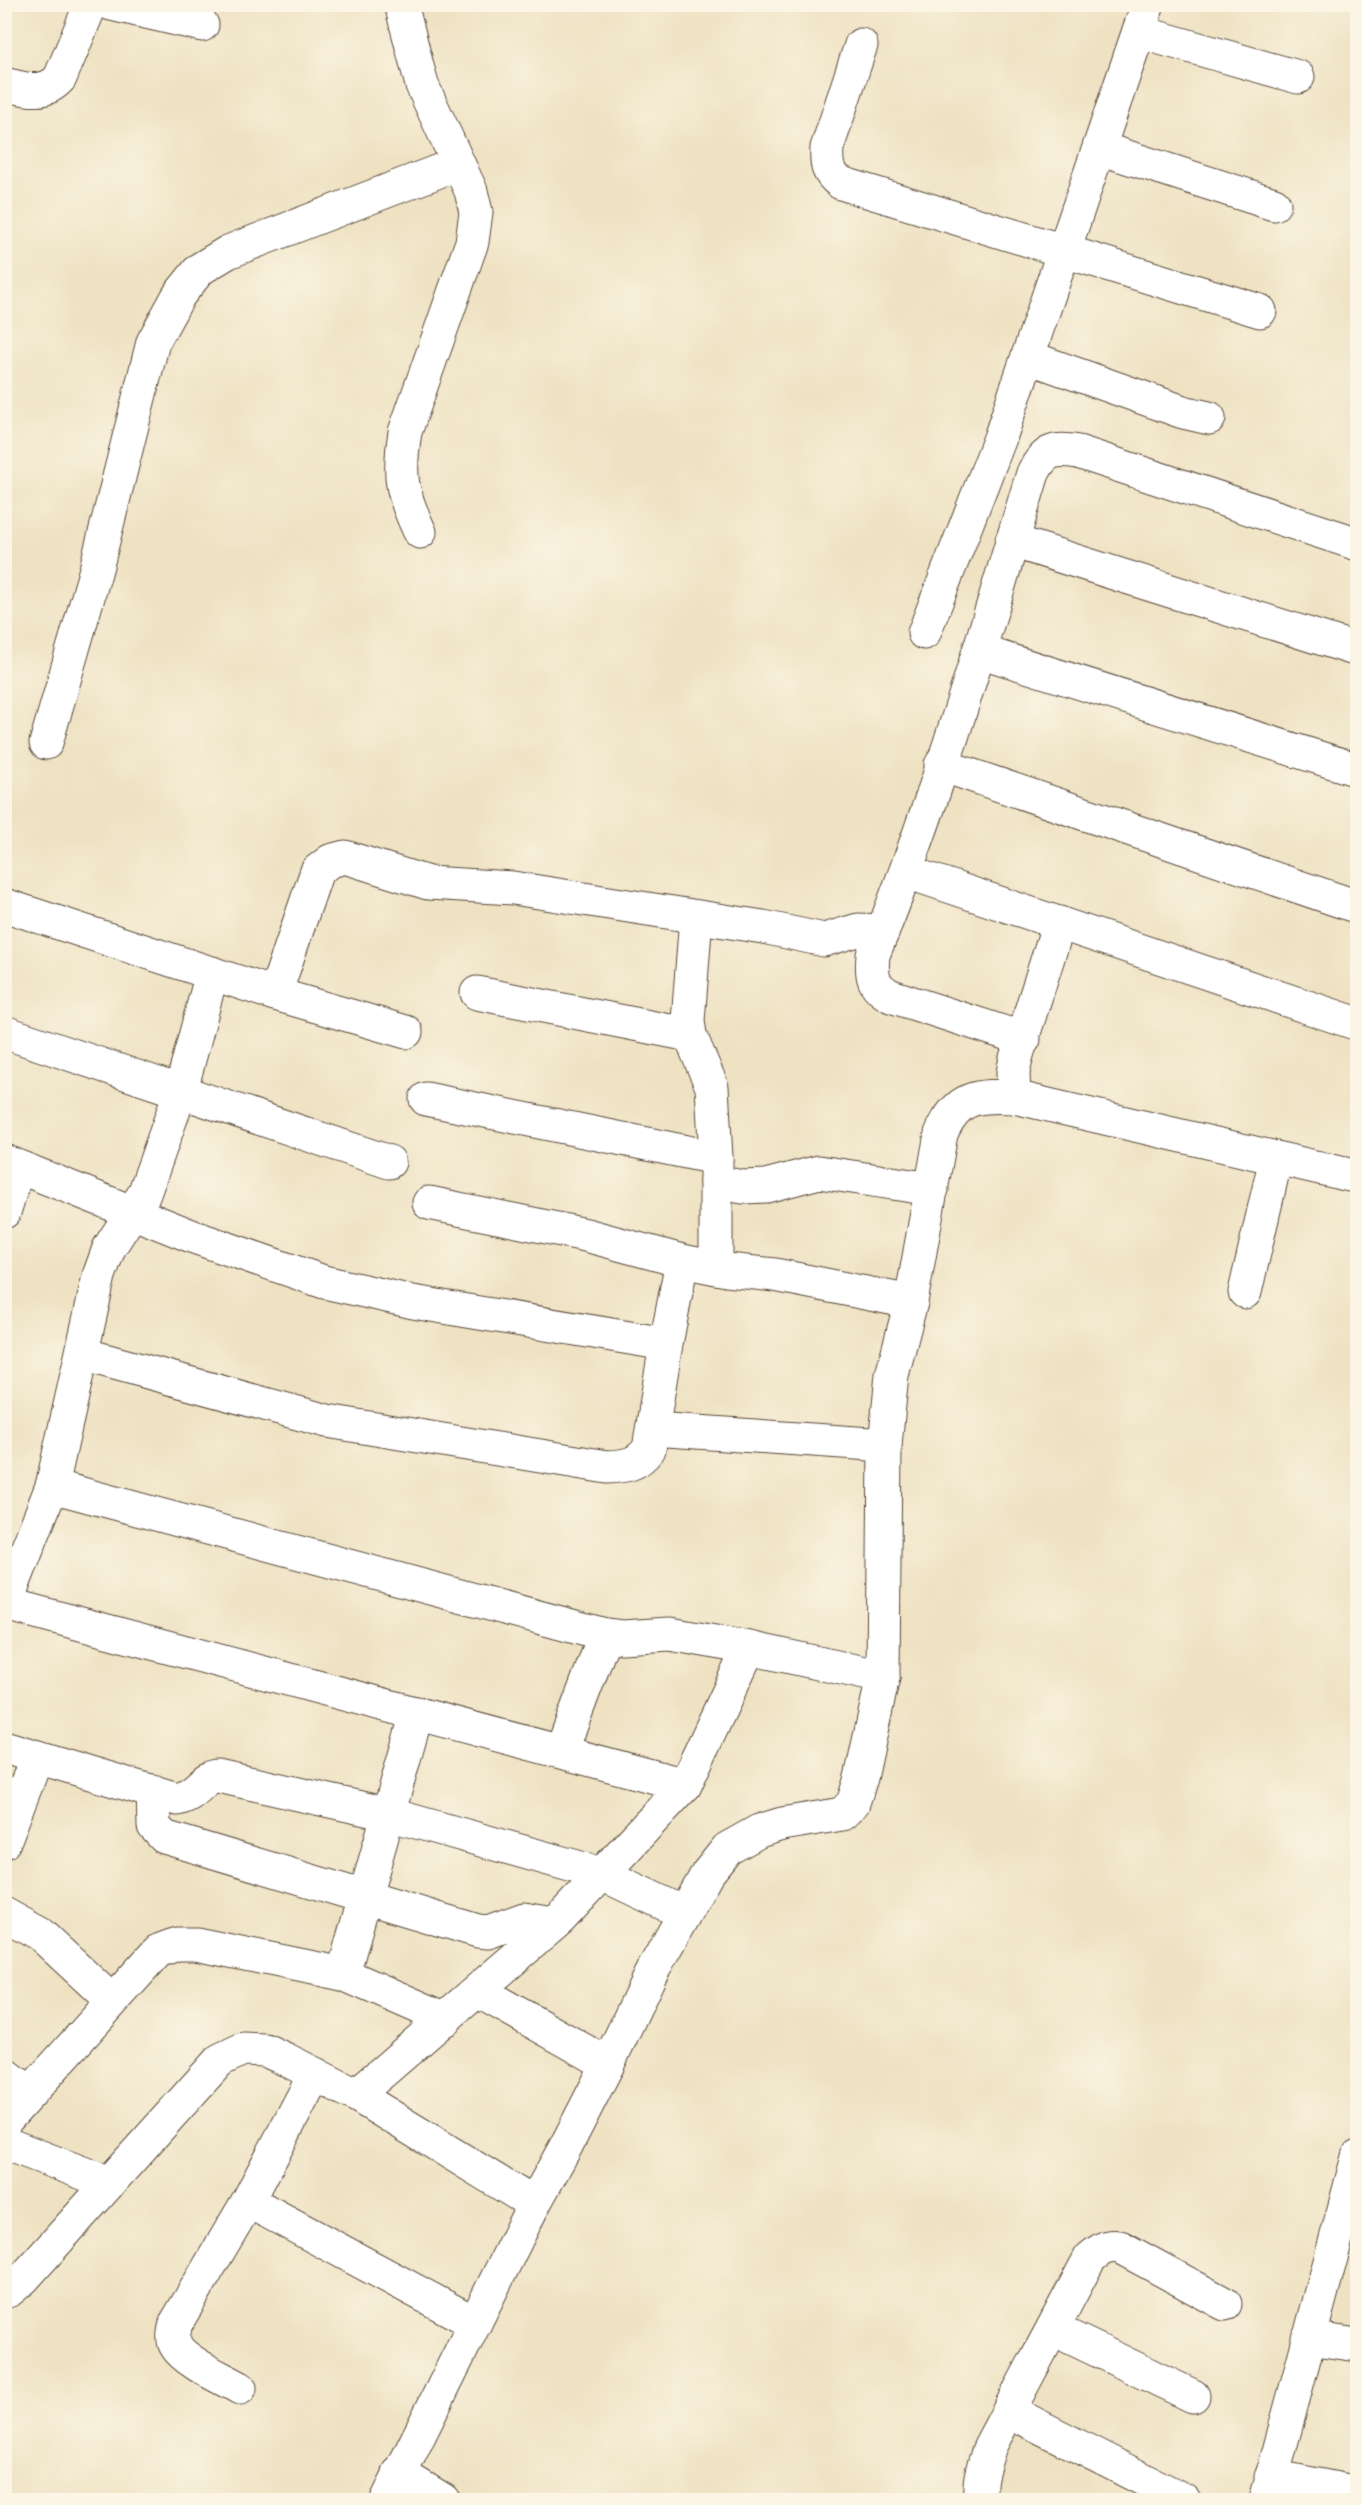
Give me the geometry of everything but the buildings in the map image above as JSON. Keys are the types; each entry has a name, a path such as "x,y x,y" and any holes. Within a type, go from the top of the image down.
{"street":[{"path":"4,84 34,90 46,90 54,84 60,78 91,4"},
{"path":"111,4 202,25"},
{"path":"401,4 422,85 471,191 476,212 472,242 405,432 400,463 405,500 420,532"},
{"path":"924,633 1000,438 1143,18 1298,77"},
{"path":"861,45 827,148 826,163 830,175 841,183 1260,311"},
{"path":"1099,148 1274,204"},
{"path":"46,743 96,569 153,342 179,295 200,269 228,252 457,164"},
{"path":"1028,357 1183,412 1209,418"},
{"path":"1024,1038 891,996 879,990 873,982 872,969 873,955 907,872 979,651 1033,473 1041,458 1053,451 1078,452 1358,544"},
{"path":"1012,541 1358,650"},
{"path":"979,651 1358,770"},
{"path":"941,765 1358,907"},
{"path":"275,994 317,871 330,861 345,857 428,883 513,888 763,927 824,940 858,930 883,931"},
{"path":"907,872 1358,1024"},
{"path":"4,905 275,994 406,1032"},
{"path":"696,917 688,1021 690,1035 712,1087 716,1170 716,1268"},
{"path":"1014,1097 1013,1073 1059,923"},
{"path":"212,973 182,1090 144,1194 109,1248 99,1276 52,1486 5,1606 685,1785"},
{"path":"477,993 690,1035"},
{"path":"4,1032 182,1090 389,1162"},
{"path":"443,2500 393,2487 534,2204 608,2064 651,1973 684,1913 707,1874 728,1849 759,1831 782,1824 842,1814 853,1803 861,1778 883,1677 885,1444 892,1375 911,1302 942,1134 948,1117 973,1098 1014,1097 1358,1177"},
{"path":"426,1099 716,1170 743,1187 766,1186 819,1172 841,1173 932,1188"},
{"path":"1245,1292 1275,1158"},
{"path":"4,1212 11,1164 216,1244 324,1282 370,1294 666,1344"},
{"path":"429,1203 586,1235 716,1268 775,1275 911,1302"},
{"path":"82,1354 327,1421 607,1467 631,1465 641,1459 649,1449 682,1261"},
{"path":"652,1429 885,1444"},
{"path":"52,1486 605,1635 622,1637 670,1634 749,1648 883,1677"},
{"path":"561,1752 605,1635"},
{"path":"356,2096 554,1924 685,1785 749,1648"},
{"path":"343,1974 417,1713"},
{"path":"4,1747 177,1799 188,1797 205,1780 218,1776 388,1814 602,1874 684,1913"},
{"path":"8,1825 37,1757"},
{"path":"153,1791 154,1826 164,1837 478,1931 488,1932 524,1919 554,1924"},
{"path":"4,1914 40,1935 112,2001"},
{"path":"4,2122 158,1951 177,1944 196,1944 343,1974 446,2019"},
{"path":"478,1991 608,2064"},
{"path":"4,2292 23,2279 220,2060 243,2049 265,2050 315,2074 356,2096 534,2204"},
{"path":"4,2073 30,2093"},
{"path":"240,2388 187,2357 177,2348 173,2336 176,2323 248,2201 315,2074"},
{"path":"4,2143 109,2183"},
{"path":"1357,2164 1269,2488 1358,2493"},
{"path":"248,2201 475,2324"},
{"path":"981,2500 980,2475 990,2446 1090,2258 1109,2245 1120,2247 1225,2304"},
{"path":"1053,2329 1194,2396"},
{"path":"1308,2338 1358,2345"},
{"path":"1009,2411 1184,2500"}]}
